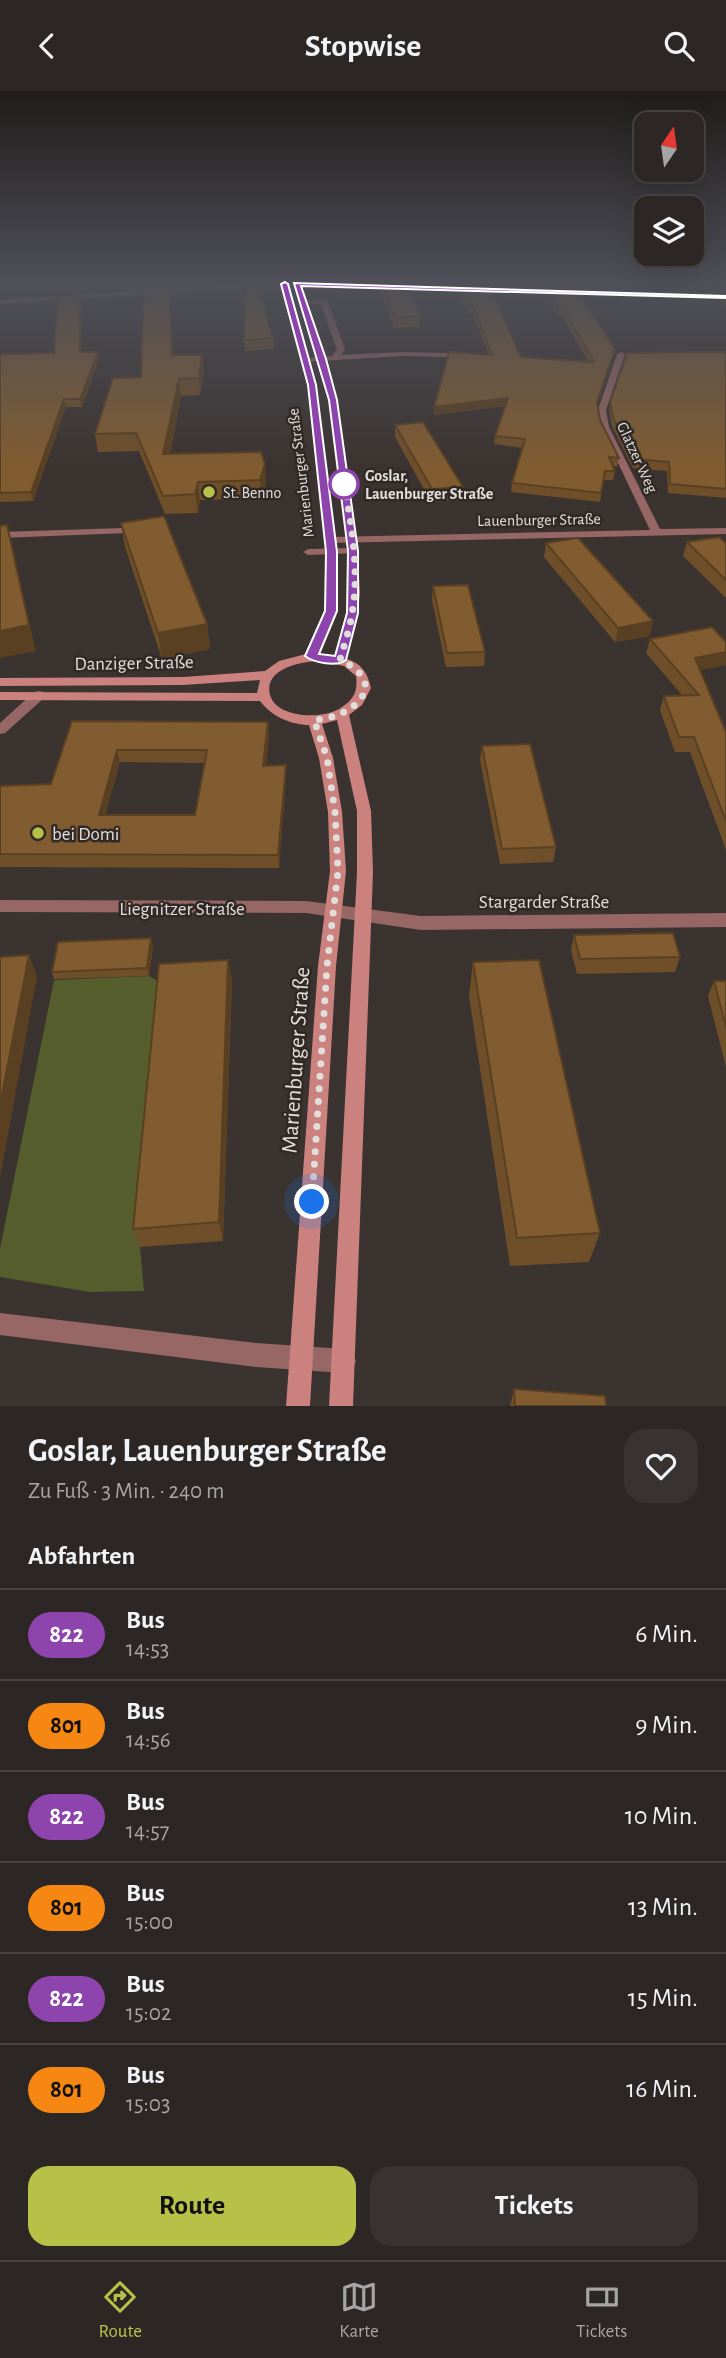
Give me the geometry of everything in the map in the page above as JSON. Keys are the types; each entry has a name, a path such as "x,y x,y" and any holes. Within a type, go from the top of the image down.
{"street":[{"name":"Marienburger Straße","path":"302,344 318,427 331,546 331,611 312,656"},
{"path":"317,344 333,400 352,545 352,613 340,660"},
{"path":"335,358 341,350 339,344"},
{"name":"Glatzer Weg","path":"621,354 602,410 605,427 656,532"},
{"path":"306,359 447,355"},
{"path":"0,535 123,531"},
{"name":"Lauenburger Straße","path":"307,552 331,546 726,531"},
{"path":"312,656 340,660 351,665 365,681 361,700 342,714 314,720 282,713 264,697 263,689 269,675 287,662 312,656"},
{"name":"Danziger Straße","path":"0,682 183,681 269,675"},
{"path":"0,730 39,695"},
{"name":"Danziger Straße","path":"0,696 264,697"},
{"path":"341,1406 364,917 364,811 342,714"},
{"name":"Marienburger Straße","path":"298,1406 332,911 338,871 335,812 327,758 314,720"},
{"name":"Liegnitzer Straße","path":"0,906 306,907 364,917"},
{"name":"Stargarder Straße","path":"364,917 421,923 726,919"},
{"path":"0,1324 302,1359 344,1361"}],"green space":[{"path":"149,976 164,985 140,1247 144,1291 90,1292 0,1277 0,1249 54,980"}],"building":[{"path":"55,344 80,344 80,352 98,352 80,399 64,399 31,492 0,493 0,354 54,353"},
{"path":"142,344 172,344 172,355 202,355 199,378 179,379 163,454 261,452 265,464 260,480 198,482 195,494 163,496 136,433 95,434 113,378 141,377"},
{"path":"488,344 515,344 521,357 594,362 584,344 612,344 615,349 597,402 600,420 619,458 609,457 615,471 605,471 601,493 512,483 525,439 495,436 508,398 434,407 449,352 492,355"},
{"path":"726,352 726,489 670,484 669,462 634,459 613,418 610,402 627,353"},
{"path":"423,422 463,487 432,489 395,425"},
{"path":"164,516 207,624 158,633 121,523"},
{"path":"7,525 29,625 0,631 0,526"},
{"path":"719,537 726,543 726,580 687,542"},
{"path":"578,538 653,621 618,628 546,543"},
{"path":"468,585 485,652 447,653 433,586"},
{"path":"712,627 726,642 726,652 695,658 726,732 726,821 694,737 679,737 664,696 699,695 650,639"},
{"path":"72,721 268,722 263,766 286,765 278,855 0,854 0,786 51,784","holes":["117,750 207,750 195,815 99,815"]},
{"path":"530,744 556,847 502,849 482,746"},
{"path":"673,933 680,957 580,959 574,935"},
{"path":"151,938 147,968 52,972 58,942"},
{"path":"29,955 0,1105 0,957"},
{"path":"228,960 219,1222 133,1229 159,964"},
{"path":"539,960 600,1233 517,1238 473,962"},
{"path":"714,981 726,981 726,1027"},
{"path":"514,1389 605,1396 606,1406 515,1406"}],"bus line":[{"name":"822","path":"302,344 312,385 332,552 331,611 327,627 312,656 340,660 352,613 353,551 333,400 317,344"}],"place":[{"name":"Goslar, Lauenburger Straße","path":"344,484"},
{"name":"St. Benno","path":"209,492"},
{"name":"bei Domi","path":"38,833"}],"route":[{"path":"312,1202 327,966 338,871 335,812 327,758 314,720 332,718 353,708 365,691 365,681 360,673 340,660 352,613 354,593 353,551 344,484"}]}
